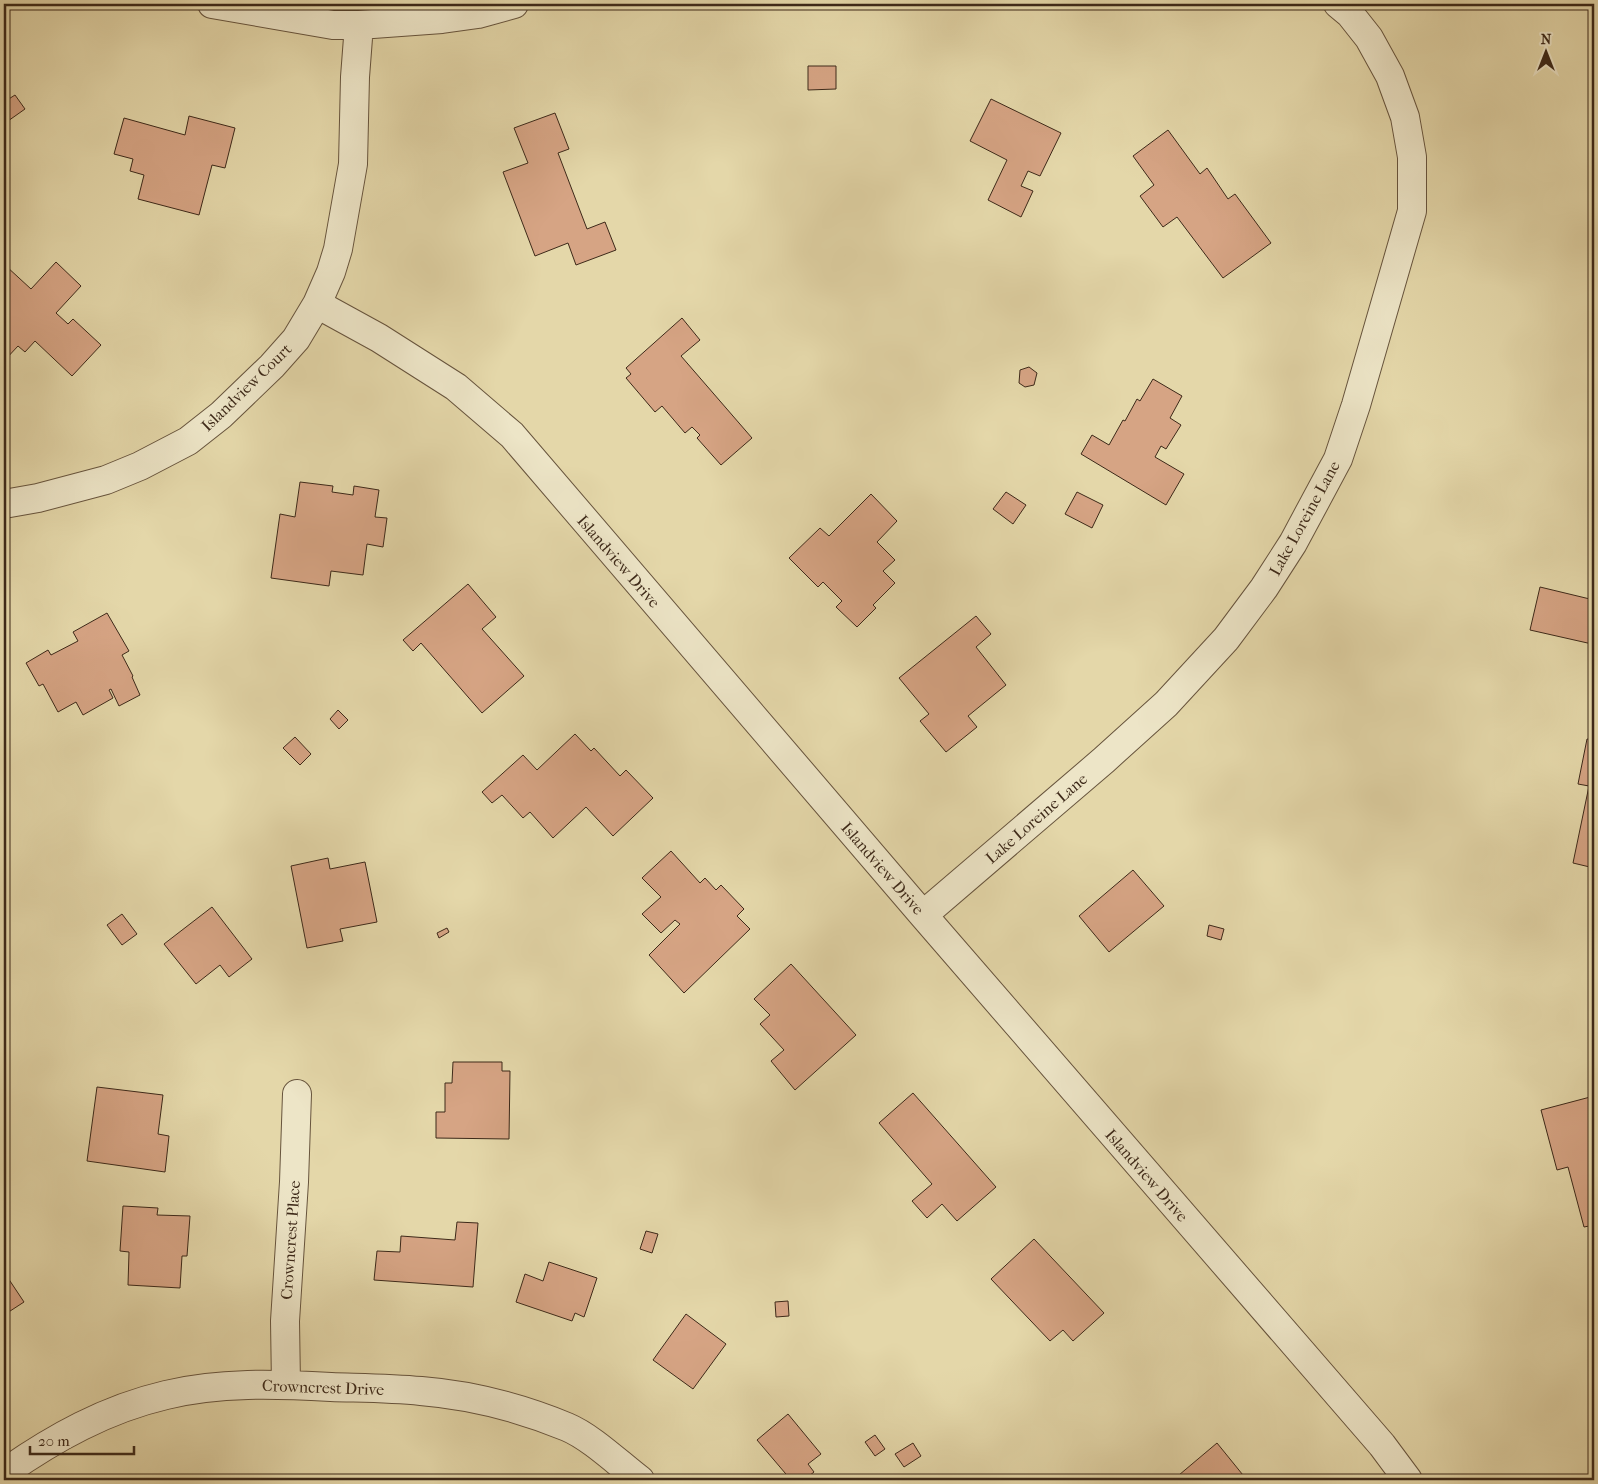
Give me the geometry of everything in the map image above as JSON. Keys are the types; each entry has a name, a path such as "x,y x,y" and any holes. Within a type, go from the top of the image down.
{"street":[{"path":"212,4 334,25 442,19 478,14 514,4"},
{"name":"Lake Loreine Lane","path":"923,915 1166,704 1226,639 1264,588 1293,543 1338,459 1356,405 1412,211 1412,157 1405,117 1390,76 1369,38 1350,14 1338,4"},
{"name":"Islandview Court","path":"4,504 38,498 106,480 140,466 188,441 221,415 272,366 296,339 317,304 331,272 338,249 353,164 358,25"},
{"name":"Islandview Drive","path":"317,304 379,338 456,387 512,435 923,915 1382,1445 1408,1480"},
{"name":"Crowncrest Place","path":"286,1385 285,1321 294,1182 296,1094"},
{"name":"Crowncrest Drive","path":"4,1473 38,1448 82,1424 112,1411 166,1394 218,1386 286,1385 421,1390 465,1396 501,1404 569,1428 640,1480"}],"building":[{"path":"808,66 836,66 836,89 808,90"},
{"path":"15,95 25,109 8,121 4,114 4,102"},
{"path":"991,99 1061,133 1040,176 1028,171 1021,186 1033,191 1021,217 988,200 1007,160 970,141"},
{"path":"555,113 569,149 558,153 587,229 605,222 616,250 576,265 568,243 535,256 503,172 528,163 514,128"},
{"path":"189,116 235,128 225,168 212,165 199,215 138,199 144,175 130,171 133,159 114,154 124,118 185,135"},
{"path":"1168,130 1200,174 1207,168 1228,199 1235,194 1271,243 1223,278 1177,217 1163,227 1140,196 1154,185 1133,156"},
{"path":"56,262 81,286 56,313 68,324 73,319 101,345 72,376 35,341 25,352 18,346 4,361 4,269 6,266 31,289"},
{"path":"682,318 700,340 681,356 752,438 721,465 697,438 700,435 692,427 685,433 662,406 655,412 626,378 631,374 626,368"},
{"path":"1029,367 1037,373 1034,385 1025,387 1019,383 1020,370"},
{"path":"1153,379 1182,396 1170,418 1181,425 1166,449 1161,446 1155,457 1184,474 1166,505 1081,454 1092,435 1109,445 1137,399 1140,401"},
{"path":"300,482 333,486 332,492 353,495 354,486 379,490 375,517 387,518 383,547 367,544 363,575 331,571 329,586 271,578 280,514 295,517"},
{"path":"1006,492 1026,505 1013,524 993,509"},
{"path":"1077,492 1103,505 1092,528 1065,514"},
{"path":"871,494 897,521 877,542 895,560 883,571 895,583 873,605 876,608 857,627 836,607 842,601 823,582 818,587 789,558 820,528 829,536"},
{"path":"468,584 496,617 482,629 524,676 482,713 421,643 413,651 403,640"},
{"path":"1540,587 1594,600 1594,637 1592,644 1530,630"},
{"path":"107,613 129,651 122,655 140,695 119,706 111,689 109,690 113,698 83,715 76,702 58,712 43,684 39,686 26,663 48,650 51,655 78,641 73,632"},
{"path":"976,616 991,634 976,647 1006,685 968,716 977,727 946,752 920,721 929,714 899,678"},
{"path":"338,710 348,720 339,729 330,719"},
{"path":"575,734 591,751 594,748 620,776 626,770 653,798 613,836 586,807 553,838 530,812 523,818 502,795 492,803 482,792 523,755 537,770"},
{"path":"295,737 311,754 300,765 283,748"},
{"path":"1587,739 1594,740 1594,868 1573,863 1589,786 1578,784"},
{"path":"671,851 700,883 705,878 716,890 721,885 744,909 737,916 750,929 684,993 649,955 680,924 675,920 661,933 642,914 661,897 642,878"},
{"path":"328,858 330,869 365,862 377,922 340,929 343,941 307,948 291,866"},
{"path":"1133,870 1164,906 1109,952 1079,916"},
{"path":"212,907 252,959 229,977 220,965 196,984 164,944"},
{"path":"122,914 137,934 122,945 107,925"},
{"path":"1209,925 1224,929 1221,940 1207,936"},
{"path":"447,928 449,932 439,938 437,933"},
{"path":"791,964 856,1035 795,1090 771,1061 784,1050 760,1024 770,1015 754,999"},
{"path":"453,1062 502,1062 502,1071 510,1071 509,1139 436,1138 436,1112 445,1112 445,1083 452,1083"},
{"path":"97,1087 163,1095 158,1134 169,1136 165,1172 87,1161"},
{"path":"913,1093 996,1187 957,1221 942,1204 927,1218 912,1201 932,1184 879,1123"},
{"path":"1594,1096 1594,1225 1584,1227 1568,1167 1557,1170 1541,1110"},
{"path":"123,1206 158,1208 157,1215 190,1216 187,1256 182,1256 180,1288 128,1285 129,1252 120,1251"},
{"path":"457,1222 478,1223 473,1287 374,1280 377,1251 400,1252 401,1236 455,1240"},
{"path":"646,1231 658,1234 652,1253 640,1249"},
{"path":"1034,1239 1104,1313 1073,1341 1063,1330 1050,1341 991,1279"},
{"path":"549,1262 597,1278 584,1317 575,1313 572,1321 516,1302 525,1274 543,1281"},
{"path":"4,1272 24,1302 4,1315"},
{"path":"788,1301 789,1316 776,1317 775,1302"},
{"path":"686,1314 726,1344 693,1389 653,1360"},
{"path":"788,1414 821,1454 808,1464 814,1472 804,1480 791,1480 757,1440"},
{"path":"875,1435 885,1449 875,1456 865,1442"},
{"path":"913,1443 921,1456 904,1467 895,1454"},
{"path":"1217,1443 1247,1480 1184,1480 1179,1475"}]}
